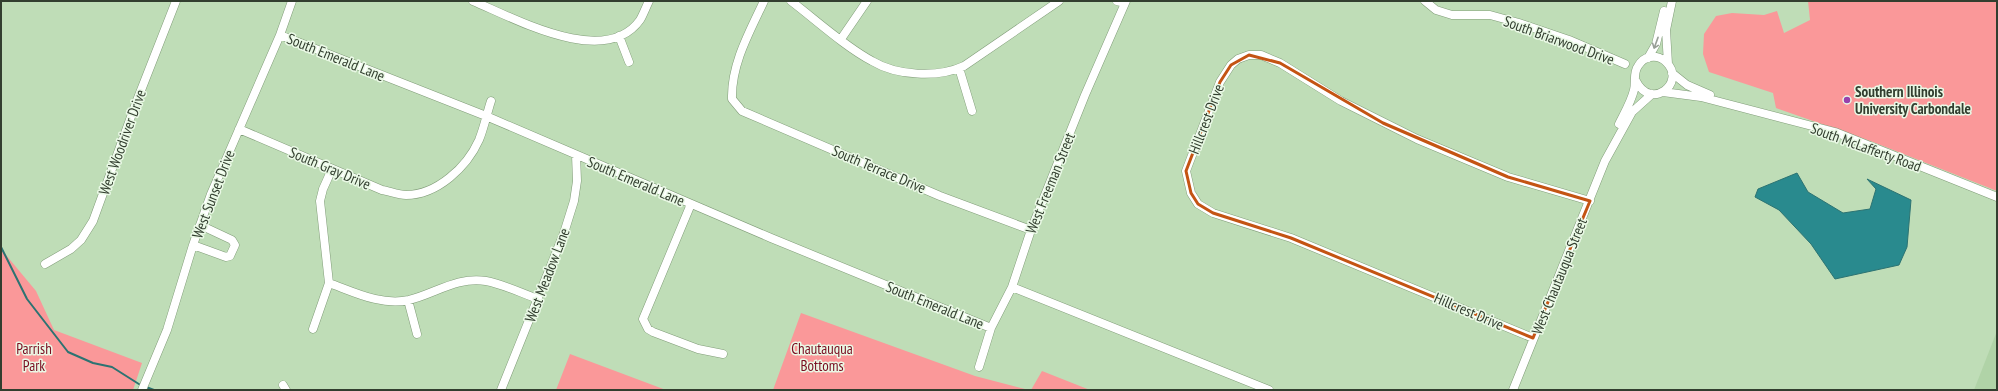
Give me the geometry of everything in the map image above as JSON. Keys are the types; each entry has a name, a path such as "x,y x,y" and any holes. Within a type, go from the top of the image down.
{"street":[{"name":"West Woodriver Drive","path":"45,264 71,249 81,240 93,221 136,103 176,1"},
{"name":"West Sunset Drive","path":"142,390 167,330 200,225 239,129 280,35 292,1"},
{"path":"474,1 565,38 596,41 619,36 631,29 648,1"},
{"name":"South Terrace Drive","path":"764,1 746,40 734,73 732,99 736,105 748,115 940,196 1031,230"},
{"path":"791,1 872,62 893,70 927,74 954,71 960,68 1060,1"},
{"path":"841,39 867,1"},
{"path":"1117,1 1126,2"},
{"name":"South Briarwood Drive","path":"1426,1 1436,10 1452,15 1490,15 1519,23 1570,40 1625,64"},
{"name":"West Chautauqua Street","path":"1605,162 1605,157 1612,138 1631,100 1636,81 1635,74 1637,67 1648,58 1656,44 1668,1"},
{"path":"1636,81 1642,90 1652,94 1662,92 1671,84 1672,73 1668,64 1666,30 1672,1"},
{"name":"West Freeman Street","path":"979,367 991,328 1012,287 1031,230 1126,2"},
{"name":"South Emerald Lane","path":"280,35 486,116 691,204 991,328"},
{"path":"619,36 629,62"},
{"name":"Hillcrest Drive","path":"1534,338 1291,238 1213,213 1198,204 1191,193 1186,171 1220,82 1231,65 1238,59 1249,55 1261,56 1280,63 1341,101 1432,146 1508,177 1590,201"},
{"path":"1648,58 1660,58 1668,64"},
{"path":"960,68 972,111"},
{"name":"South McLafferty Road","path":"1672,73 1687,86 1733,105"},
{"name":"South McLafferty Road","path":"1662,92 1689,95 1733,105 1835,132 1997,197"},
{"name":"West Chautauqua Street","path":"1513,390 1605,162 1632,112 1652,94"},
{"path":"486,116 491,101"},
{"name":"South Gray Drive","path":"239,129 382,190 405,196 423,193 444,182 462,166 479,140 486,116"},
{"name":"West Meadow Lane","path":"501,390 564,233 574,201 577,181 576,155"},
{"path":"312,329 329,283 320,201 323,189 332,169"},
{"path":"691,204 643,319 648,329 653,332 698,349 723,354"},
{"path":"193,245 226,257 230,256 233,252 235,244 232,240 200,225"},
{"path":"329,283 376,299 408,300 451,285 473,281 486,281 538,299"},
{"path":"1012,287 1269,390"},
{"path":"408,300 417,334"}],"highlighted area":[{"path":"1249,55 1280,63 1383,123 1508,177 1590,201 1533,338 1291,238 1213,213 1198,204 1191,193 1186,171 1220,82 1231,65"}],"shaded area":[{"path":"1997,331 1997,390 1974,390"}],"green space":[{"name":"Southern Illinois University Carbondale","path":"1808,1 1997,1 1997,191 1873,142 1776,108 1773,93 1709,72 1703,54 1704,34 1716,16 1732,13 1764,15 1777,11 1784,33 1810,20"},
{"name":"Parrish Park","path":"1,249 36,291 54,330 142,363 133,390 1,390"},
{"name":"Chautauqua Bottoms","path":"801,313 975,376 1029,390 773,390"},
{"path":"570,354 666,390 556,390"},
{"path":"1042,371 1090,390 1031,390"}],"water":[{"path":"1797,173 1808,192 1843,213 1870,209 1876,189 1867,179 1911,200 1907,247 1899,265 1835,279 1811,244 1779,210 1755,197 1758,189"}],"waterway":[{"path":"1,247 27,299 68,352 93,363 112,367 142,386"},
{"path":"146,387 154,390"}],"place":[{"name":"Southern Illinois University Carbondale","path":"1847,100"}]}
